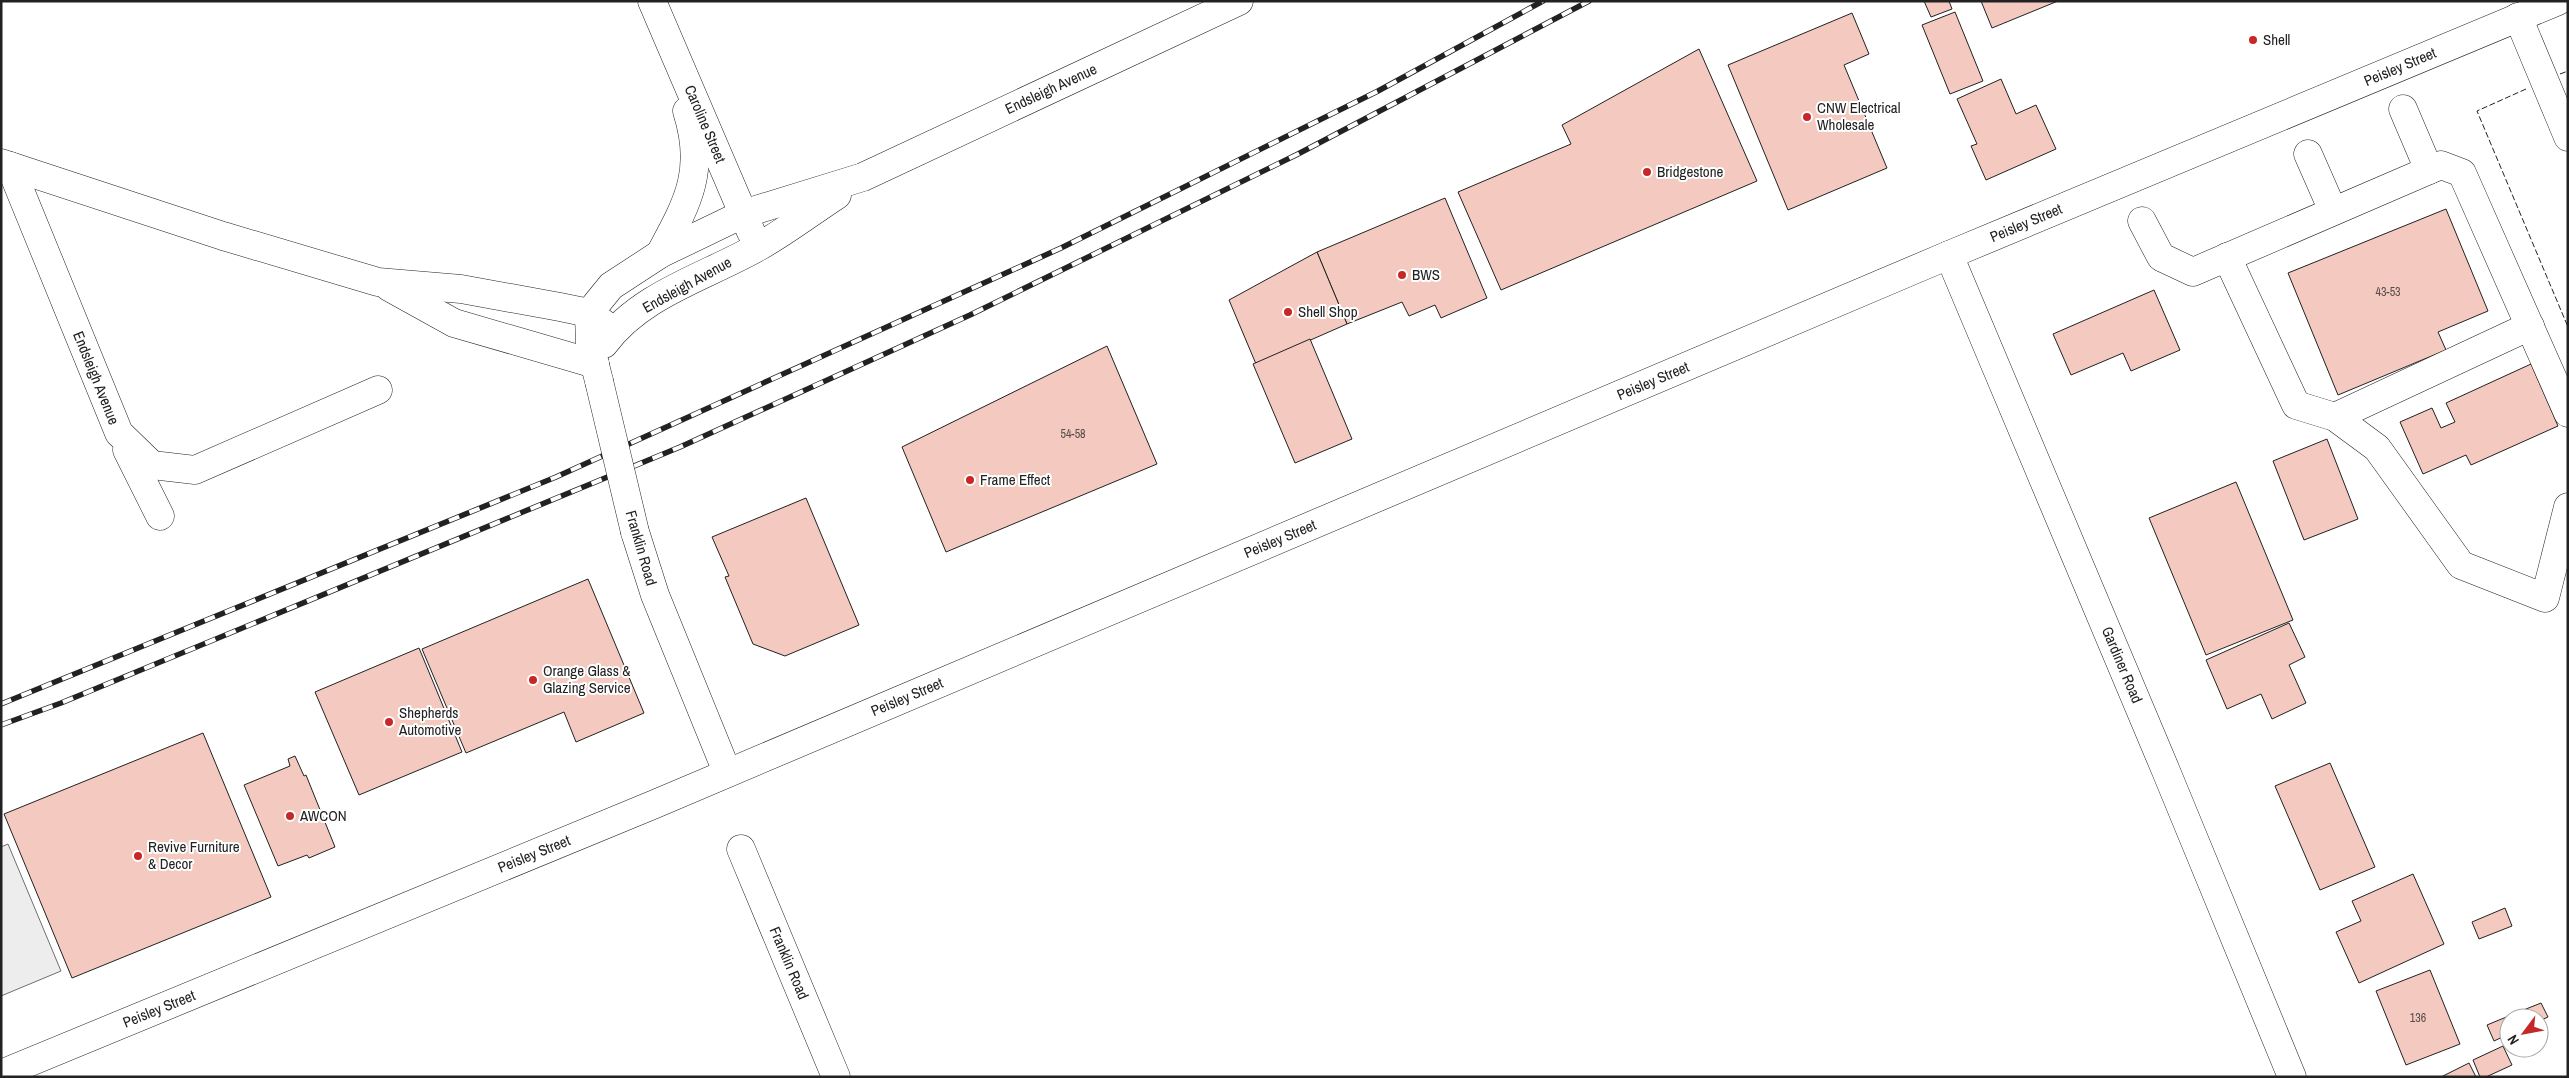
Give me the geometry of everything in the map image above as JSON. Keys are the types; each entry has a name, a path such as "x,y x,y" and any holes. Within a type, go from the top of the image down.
{"street":[{"name":"Caroline Street","path":"652,1 758,247"},
{"name":"Caroline Street","path":"652,1 691,125 695,168 688,204 660,254"},
{"name":"Endsleigh Avenue","path":"589,313 611,286 660,254 743,214 863,177 1238,1"},
{"name":"Peisley Street","path":"1,1074 727,772 1948,255 2558,1"},
{"path":"2518,18 2568,137"},
{"path":"2403,109 2429,170"},
{"path":"2308,154 2333,211"},
{"name":"Endsleigh Avenue","path":"6,165 223,236 378,282 454,322 597,372 602,346 614,331 665,293 758,247 863,177"},
{"name":"Endsleigh Avenue","path":"6,165 119,433 152,465 195,470 378,390"},
{"path":"2142,221 2162,257 2193,272 2441,165 2462,173 2568,413"},
{"name":"Gardiner Road","path":"1948,255 2166,771 2292,1077"},
{"path":"2227,257 2296,405 2335,416 2377,448 2461,565 2544,598 2568,507"},
{"name":"Endsleigh Avenue","path":"378,282 461,289 589,313 614,331"},
{"name":"Franklin Road","path":"589,313 588,328 597,372 635,532 655,595 727,772"},
{"path":"2335,416 2530,326"},
{"path":"119,433 160,516"},
{"name":"Franklin Road","path":"741,848 836,1077"}],"shaded area":[{"path":"8,844 61,971 1,996 1,847"}],"building":[{"path":"1924,1 1949,1 1952,9 1931,17"},
{"path":"1981,1 2058,1 1992,28"},
{"path":"1955,12 1983,81 1950,94 1922,25"},
{"name":"CNW Electrical Wholesale","path":"1852,13 1869,54 1844,65 1887,168 1788,210 1728,65"},
{"path":"1699,49 1757,181 1501,290 1458,192 1571,144 1562,125"},
{"path":"2001,79 2016,114 2036,105 2056,149 1986,180 1971,146 1977,144 1957,99"},
{"name":"BWS","path":"1445,198 1487,298 1441,318 1435,305 1409,316 1402,302 1347,324 1317,252"},
{"path":"2446,209 2488,311 2438,332 2446,350 2338,395 2288,273"},
{"name":"Shell Shop","path":"1317,252 1347,324 1256,364 1229,300"},
{"path":"2154,290 2180,350 2131,371 2123,353 2071,375 2053,334"},
{"path":"1310,339 1352,439 1295,463 1253,364"},
{"path":"1107,346 1157,464 946,552 902,447"},
{"path":"2531,364 2558,426 2471,465 2466,455 2423,474 2400,422 2432,408 2441,428 2455,422 2446,403"},
{"path":"2327,439 2358,519 2304,540 2273,461"},
{"path":"2236,482 2293,620 2206,655 2149,518"},
{"path":"806,498 859,625 785,656 753,644 725,577 729,576 712,537"},
{"name":"Orange Glass & Glazing Service","path":"588,579 644,713 576,742 564,712 466,753 422,649"},
{"path":"2289,623 2305,657 2289,665 2306,703 2272,719 2261,694 2227,709 2206,660"},
{"name":"Shepherds Automotive","path":"419,648 462,752 359,795 315,692"},
{"name":"Revive Furniture & Decor","path":"203,733 271,897 72,978 4,814"},
{"name":"AWCON","path":"295,756 304,776 306,775 335,847 309,858 307,855 278,866 244,785 290,766 288,759"},
{"path":"2330,763 2375,867 2320,890 2275,786"},
{"path":"2413,874 2444,944 2359,983 2336,932 2361,921 2352,901"},
{"path":"2505,908 2512,926 2479,939 2472,922"},
{"path":"2430,970 2460,1044 2406,1065 2376,991"},
{"path":"2541,1003 2544,1008 2528,1008"},
{"path":"2499,1020 2499,1039 2494,1041 2487,1025"},
{"path":"2499,1048 2499,1058 2509,1058 2512,1065 2486,1077 2480,1077 2473,1060"},
{"path":"2469,1063 2476,1077 2441,1077"}],"railway":[{"path":"1,704 556,477 1061,248 1378,91 1543,1"},
{"path":"1,725 61,703 680,447 970,315 1298,154 1589,1"}],"fence":[{"path":"2560,74 2568,71"},
{"path":"2526,89 2477,111 2568,327"}],"place":[{"name":"Shell","path":"2253,40"},
{"name":"CNW Electrical Wholesale","path":"1807,117"},
{"name":"Bridgestone","path":"1647,172"},
{"name":"BWS","path":"1402,275"},
{"name":"Shell Shop","path":"1288,312"},
{"name":"Frame Effect","path":"970,480"},
{"name":"Orange Glass & Glazing Service","path":"533,680"},
{"name":"Shepherds Automotive","path":"389,722"},
{"name":"AWCON","path":"290,816"},
{"name":"Revive Furniture & Decor","path":"138,856"}]}
